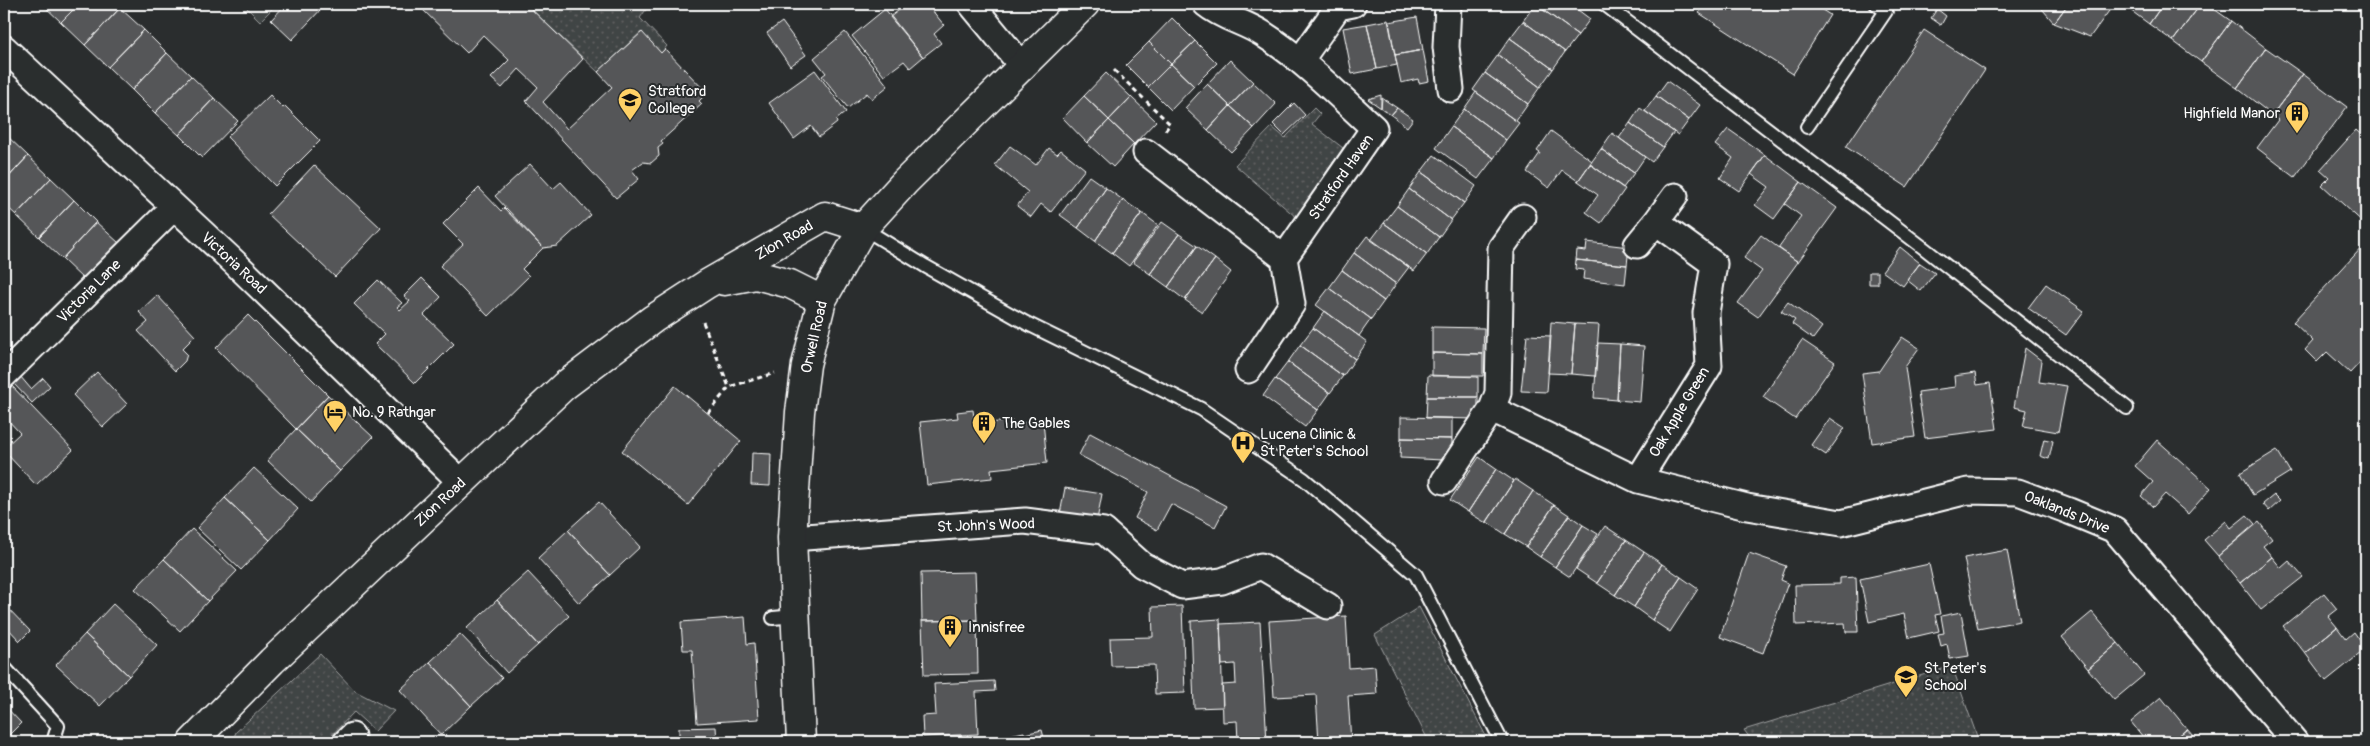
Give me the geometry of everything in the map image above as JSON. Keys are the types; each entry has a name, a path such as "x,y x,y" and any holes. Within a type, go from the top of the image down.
{"street":[{"path":"971,4 1023,67"},
{"name":"Orwell Road","path":"801,742 784,617 792,538 800,412 806,365 822,300 864,228 905,182 1086,4"},
{"path":"1300,60 1338,7 1353,4"},
{"path":"1448,4 1446,47 1451,89"},
{"name":"Stratford Haven","path":"1212,8 1262,33 1300,60 1374,128 1284,258"},
{"name":"Victoria Road","path":"4,48 174,207 461,482"},
{"path":"1146,152 1284,258 1292,304 1248,370"},
{"path":"1637,245 1675,196"},
{"name":"Victoria Lane","path":"4,376 174,207"},
{"name":"Zion Road","path":"192,742 272,661 564,386 653,319 707,284 825,216 864,228"},
{"path":"1444,481 1492,409 1498,393 1501,248 1524,216"},
{"name":"Oak Apple Green","path":"1638,480 1709,366 1706,313 1714,264 1656,222"},
{"name":"Zion Road","path":"707,284 756,275 790,284 822,300"},
{"path":"1492,409 1638,480"},
{"name":"Oaklands Drive","path":"1638,480 1747,506 1841,523 1968,491 2018,492 2115,530 2295,742"},
{"name":"St John's Wood","path":"792,538 1025,521 1104,532 1142,565 1182,586 1222,581 1262,566 1328,606"}],"lane":[{"path":"1604,4 1925,250 2127,408"},
{"path":"1806,127 1886,11 1876,4"},
{"path":"864,228 925,266 1026,323 1201,409 1304,479 1416,575 1502,742"},
{"path":"4,667 58,726 53,742"}],"path":[{"path":"1114,70 1170,124 1146,152"},
{"path":"704,325 729,386"},
{"path":"708,413 729,386 779,372"}],"shaded area":[{"path":"243,4 277,4 260,21"},
{"path":"526,4 650,4 640,18 667,46 661,53 641,32 598,72"},
{"path":"1314,108 1320,114 1312,124 1343,148 1296,217 1235,165 1272,127 1285,138"},
{"path":"1419,607 1489,742 1429,742 1375,635"},
{"path":"320,654 355,691 394,711 375,731 354,712 325,742 232,742 236,732"},
{"name":"St Peter's School","path":"1952,666 1979,742 1753,742 1744,730"}],"building":[{"path":"42,4 79,4 61,22"},
{"path":"79,4 116,4 120,8 85,45 61,22"},
{"path":"286,4 326,4 292,40 271,20"},
{"path":"417,4 526,4 583,59 543,102 567,129 612,87 598,72 642,32 661,53 665,49 707,93 699,101 702,104 661,141 663,144 658,148 659,156 651,163 643,162 632,170 639,179 616,198 526,101 538,87 519,69 502,88 491,78 509,60 483,35 467,53"},
{"path":"907,4 927,4 944,25 934,34 941,43 923,57 890,17"},
{"path":"1270,4 1288,4 1282,12"},
{"path":"1535,4 1570,4 1590,19 1578,35"},
{"path":"1535,4 1578,35 1565,52 1523,21"},
{"path":"1705,4 1813,4 1830,15 1793,74 1699,13"},
{"path":"2038,4 2068,4 2054,23"},
{"path":"2068,4 2114,4 2090,37 2054,23"},
{"path":"2122,4 2163,4 2149,24"},
{"path":"2163,4 2201,4 2173,41 2149,24"},
{"path":"2201,4 2207,4 2231,21 2201,62 2173,41"},
{"path":"120,8 144,30 108,67 85,45"},
{"path":"885,9 923,57 910,68 904,61 884,76 852,36"},
{"path":"1937,9 1946,16 1941,25 1931,18"},
{"path":"1417,17 1423,50 1395,55 1389,22"},
{"path":"1172,18 1195,41 1171,64 1149,42"},
{"path":"1388,20 1397,65 1377,69 1367,24"},
{"path":"1523,21 1565,52 1553,69 1510,38"},
{"path":"2231,21 2266,48 2237,88 2201,62"},
{"path":"782,22 806,55 790,66 767,33"},
{"path":"1367,24 1377,69 1352,74 1343,28"},
{"path":"144,30 167,53 132,90 108,67"},
{"path":"1924,30 1985,70 1907,187 1846,147"},
{"path":"845,32 888,86 872,99 867,93 848,108 822,76 826,73 814,58"},
{"path":"1510,38 1553,69 1540,87 1498,55"},
{"path":"1195,41 1217,63 1194,86 1171,64"},
{"path":"1149,42 1171,64 1148,87 1126,65"},
{"path":"2266,48 2303,74 2272,115 2237,88"},
{"path":"1423,50 1429,81 1419,83 1418,79 1401,83 1395,55"},
{"path":"167,53 191,76 155,113 132,90"},
{"path":"1498,55 1540,87 1528,104 1485,73"},
{"path":"1230,60 1253,82 1230,106 1207,84"},
{"path":"1171,64 1194,86 1171,110 1148,87"},
{"path":"815,70 846,112 836,120 837,123 819,137 811,126 794,139 769,103"},
{"path":"1106,73 1131,97 1109,120 1084,96"},
{"path":"1485,73 1528,104 1516,121 1473,90"},
{"name":"Highfield Manor","path":"2303,74 2347,107 2295,177 2257,148 2278,120 2272,115"},
{"path":"191,76 214,98 179,135 155,113"},
{"path":"1667,81 1700,105 1689,120 1656,96"},
{"path":"1253,82 1276,104 1254,128 1230,106"},
{"path":"1207,84 1230,106 1208,130 1185,108"},
{"path":"1476,92 1519,123 1506,140 1464,109"},
{"path":"270,95 283,108 285,106 320,141 275,186 227,137"},
{"path":"1381,95 1381,108 1368,99"},
{"path":"1084,96 1109,120 1087,143 1063,118"},
{"path":"1656,96 1689,120 1678,135 1645,111"},
{"path":"1131,97 1156,121 1134,144 1109,120"},
{"path":"214,98 238,121 202,158 179,135"},
{"path":"1382,98 1397,108 1391,115 1381,108"},
{"path":"1294,103 1305,115 1284,135 1273,124"},
{"path":"1230,106 1254,128 1231,152 1208,130"},
{"path":"1397,108 1413,119 1407,127 1391,115"},
{"path":"1640,108 1674,132 1663,147 1630,123"},
{"path":"1464,109 1506,140 1494,158 1451,127"},
{"path":"1109,120 1134,144 1113,167 1087,143"},
{"path":"1630,123 1663,147 1652,162 1619,138"},
{"path":"1451,127 1494,158 1478,179 1436,148"},
{"path":"1728,129 1765,155 1739,191 1720,178 1733,158 1715,145"},
{"path":"2356,130 2366,139 2366,225 2322,185 2329,178 2320,170"},
{"path":"1551,131 1592,161 1578,181 1562,170 1549,188 1527,172 1540,153 1537,151"},
{"path":"1612,133 1645,157 1634,173 1601,149"},
{"path":"5,134 28,156 4,182 4,136"},
{"path":"1010,146 1036,165 1049,148 1057,154 1061,150 1085,169 1051,212 1041,204 1031,217 1017,206 1028,192 995,165"},
{"path":"1601,149 1634,173 1623,188 1590,164"},
{"path":"1434,155 1476,186 1464,203 1421,172"},
{"path":"1765,155 1801,182 1774,219 1755,205 1769,187 1751,174"},
{"path":"28,156 51,178 16,215 4,204 4,182"},
{"path":"530,164 553,189 561,182 591,215 557,246 543,248 495,196"},
{"path":"1590,164 1625,189 1601,223 1586,212 1598,195 1578,181"},
{"path":"314,165 381,228 335,277 268,214"},
{"path":"1421,172 1464,203 1451,220 1409,189"},
{"path":"1089,176 1106,188 1078,228 1060,215"},
{"path":"51,178 74,200 39,237 16,215"},
{"path":"1801,182 1837,208 1798,262 1778,248 1801,216 1785,204"},
{"path":"479,188 501,211 504,208 543,248 522,269 529,276 488,316 440,266 463,244 443,224"},
{"path":"1106,188 1123,200 1095,241 1078,228"},
{"path":"1409,189 1451,220 1439,237 1397,206"},
{"path":"74,200 96,222 62,259 39,237"},
{"path":"1123,200 1142,213 1112,253 1095,241"},
{"path":"1397,206 1439,237 1427,254 1384,223"},
{"path":"1142,213 1158,225 1129,266 1112,253"},
{"path":"96,222 119,243 84,280 62,259"},
{"path":"1162,222 1179,234 1150,274 1133,262"},
{"path":"1384,223 1427,254 1414,271 1371,240"},
{"path":"1179,234 1197,246 1168,287 1150,274"},
{"path":"1761,235 1798,262 1758,317 1738,303 1762,271 1744,258"},
{"path":"1367,236 1409,267 1396,284 1354,253"},
{"path":"1587,242 1629,247 1627,265 1576,260 1577,250 1586,251"},
{"path":"2365,244 2366,356 2350,373 2327,352 2317,362 2305,350 2313,341 2293,322"},
{"path":"1197,246 1215,259 1185,300 1168,287"},
{"path":"1900,247 1920,263 1903,286 1882,271"},
{"path":"1354,253 1396,284 1384,301 1342,270"},
{"path":"1215,259 1231,272 1202,312 1185,300"},
{"path":"1576,260 1627,265 1625,284 1583,279 1584,270 1575,269"},
{"path":"1920,263 1935,273 1921,291 1907,280"},
{"path":"1342,270 1384,301 1371,319 1329,288"},
{"path":"1869,272 1878,272 1878,284 1869,284"},
{"path":"422,278 441,297 424,315 454,344 415,383 375,344 385,334 354,304 378,280 402,303 397,307 400,310 410,301 404,296"},
{"path":"2046,284 2084,311 2066,335 2028,308"},
{"path":"1329,288 1371,319 1359,336 1316,305"},
{"path":"157,295 195,336 182,349 187,354 185,361 175,371 138,331 148,322 139,312"},
{"path":"1788,302 1822,327 1813,339 1792,324 1795,320 1781,311"},
{"path":"1325,311 1367,342 1355,359 1313,328"},
{"path":"248,315 328,395 296,429 216,348"},
{"path":"1551,322 1575,324 1571,374 1548,373"},
{"path":"1575,324 1599,325 1595,376 1571,374"},
{"path":"1432,327 1484,328 1483,354 1432,353"},
{"path":"1313,328 1355,359 1343,376 1300,345"},
{"path":"1527,335 1551,336 1547,392 1521,391"},
{"path":"1902,337 1919,348 1905,367 1915,437 1872,443 1862,373 1879,371"},
{"path":"1802,340 1835,362 1795,419 1763,397"},
{"path":"1598,343 1620,344 1617,400 1594,398"},
{"path":"1620,344 1644,346 1640,402 1617,400"},
{"path":"1300,345 1343,376 1330,393 1288,362"},
{"path":"2025,348 2042,361 2039,382 2067,386 2058,432 2023,426 2027,410 2014,407"},
{"path":"1432,353 1483,354 1483,376 1432,376"},
{"path":"1288,362 1330,393 1318,410 1275,379"},
{"path":"97,372 127,404 103,427 73,395"},
{"path":"1975,373 1977,385 1990,383 1997,429 1925,438 1918,392 1955,387 1954,376"},
{"path":"1428,375 1478,377 1478,397 1427,397"},
{"path":"20,376 31,389 43,378 50,386 32,403 13,383"},
{"path":"1275,379 1318,410 1305,427 1263,396"},
{"path":"11,385 73,450 36,485 4,451 4,448 20,433 4,416 4,392"},
{"path":"675,386 741,441 688,505 622,451"},
{"path":"328,395 373,437 340,471 296,429"},
{"path":"1427,397 1478,397 1478,419 1426,418"},
{"name":"The Gables","path":"973,410 975,424 1012,421 1012,424 1043,421 1047,463 991,469 992,478 927,485 920,422 958,418 957,412"},
{"path":"1401,417 1452,418 1452,439 1401,438"},
{"path":"1830,418 1845,428 1826,455 1811,445"},
{"path":"296,429 340,471 311,502 267,460"},
{"path":"1090,433 1226,506 1215,527 1171,504 1157,530 1135,518 1148,492 1079,455"},
{"path":"1401,438 1452,439 1452,454 1443,460 1400,458"},
{"path":"2044,439 2053,441 2049,459 2040,456"},
{"path":"2157,440 2211,488 2188,514 2165,494 2153,507 2141,496 2153,482 2135,466"},
{"path":"2277,450 2290,472 2253,495 2240,473"},
{"path":"752,453 771,454 770,486 751,485"},
{"path":"1479,457 1496,469 1468,512 1450,500"},
{"path":"254,468 298,509 270,540 225,498"},
{"path":"1496,469 1514,481 1486,523 1468,512"},
{"path":"1515,479 1533,491 1505,534 1487,522"},
{"path":"1065,488 1102,494 1097,520 1060,514"},
{"path":"1533,491 1554,505 1526,547 1505,534"},
{"path":"2274,495 2280,501 2269,511 2263,504"},
{"path":"225,498 270,540 241,570 197,528"},
{"path":"599,502 640,547 610,575 568,530"},
{"path":"1554,505 1569,515 1540,557 1526,547"},
{"path":"1569,515 1583,525 1555,567 1540,557"},
{"path":"2247,515 2255,524 2218,556 2204,540 2226,521 2231,528"},
{"path":"2259,522 2272,539 2263,546 2272,557 2240,583 2218,556"},
{"path":"1583,525 1598,534 1570,577 1555,567"},
{"path":"1605,526 1626,540 1597,583 1576,569"},
{"path":"192,529 237,571 208,601 164,559"},
{"path":"568,530 610,575 579,603 538,558"},
{"path":"1626,540 1644,552 1615,595 1597,583"},
{"path":"2007,550 2020,621 1978,629 1964,558"},
{"path":"1644,552 1662,564 1634,607 1615,595"},
{"path":"1749,553 1786,566 1781,580 1788,583 1763,653 1720,637"},
{"path":"2272,557 2281,568 2289,561 2303,577 2261,610 2240,583"},
{"path":"164,559 208,601 180,631 135,589"},
{"path":"1662,564 1681,577 1652,620 1634,607"},
{"path":"1929,564 1940,614 1935,615 1939,631 1909,638 1904,614 1869,622 1860,579"},
{"path":"528,572 569,616 538,645 497,600"},
{"path":"975,572 977,620 922,621 921,573"},
{"path":"1681,577 1698,589 1670,632 1652,620"},
{"path":"1856,577 1858,632 1846,632 1845,623 1796,625 1795,585 1840,584 1840,578"},
{"path":"2324,593 2337,609 2328,616 2337,627 2305,653 2283,626"},
{"path":"497,600 538,645 507,673 467,628"},
{"path":"4,604 30,631 20,641 4,624"},
{"path":"113,604 157,645 129,676 85,634"},
{"path":"1182,606 1185,693 1155,694 1154,665 1111,666 1110,638 1153,637 1152,607"},
{"path":"1961,612 1969,656 1950,659 1947,644 1941,646 1938,634 1944,633 1941,616"},
{"path":"2092,612 2118,643 2088,669 2062,637"},
{"path":"1346,616 1349,668 1375,666 1377,694 1348,696 1351,742 1319,742 1316,695 1274,697 1269,621"},
{"path":"745,617 747,644 754,643 759,719 697,723 692,650 683,650 681,622"},
{"path":"1220,619 1223,707 1194,708 1191,621"},
{"name":"Innisfree","path":"977,620 978,674 924,675 922,621"},
{"path":"1260,622 1267,742 1238,742 1237,721 1223,722 1222,685 1236,684 1235,664 1222,665 1220,624"},
{"path":"2337,627 2346,639 2354,632 2366,649 2326,681 2305,653"},
{"path":"85,634 129,676 100,706 56,665"},
{"path":"460,634 502,678 471,706 430,662"},
{"path":"2118,643 2144,675 2114,700 2088,669"},
{"path":"430,662 471,706 441,735 400,690"},
{"path":"994,681 995,691 976,692 978,734 923,737 922,716 936,715 934,684"},
{"path":"2161,697 2187,729 2171,742 2147,742 2131,722"},
{"path":"4,705 21,723 4,740"},
{"path":"716,727 717,742 679,742 679,728"},
{"path":"2187,729 2198,742 2171,742"},
{"path":"1042,730 1045,742 1026,742 1024,734"},
{"path":"1024,732 1026,742 981,742 981,741"}],"place":[{"name":"Stratford College","path":"630,121"},
{"name":"Highfield Manor","path":"2297,134"},
{"name":"No. 9 Rathgar","path":"335,433"},
{"name":"The Gables","path":"984,444"},
{"name":"Lucena Clinic & St Peter's School","path":"1243,464"},
{"name":"Innisfree","path":"950,648"},
{"name":"St Peter's School","path":"1906,698"}]}
